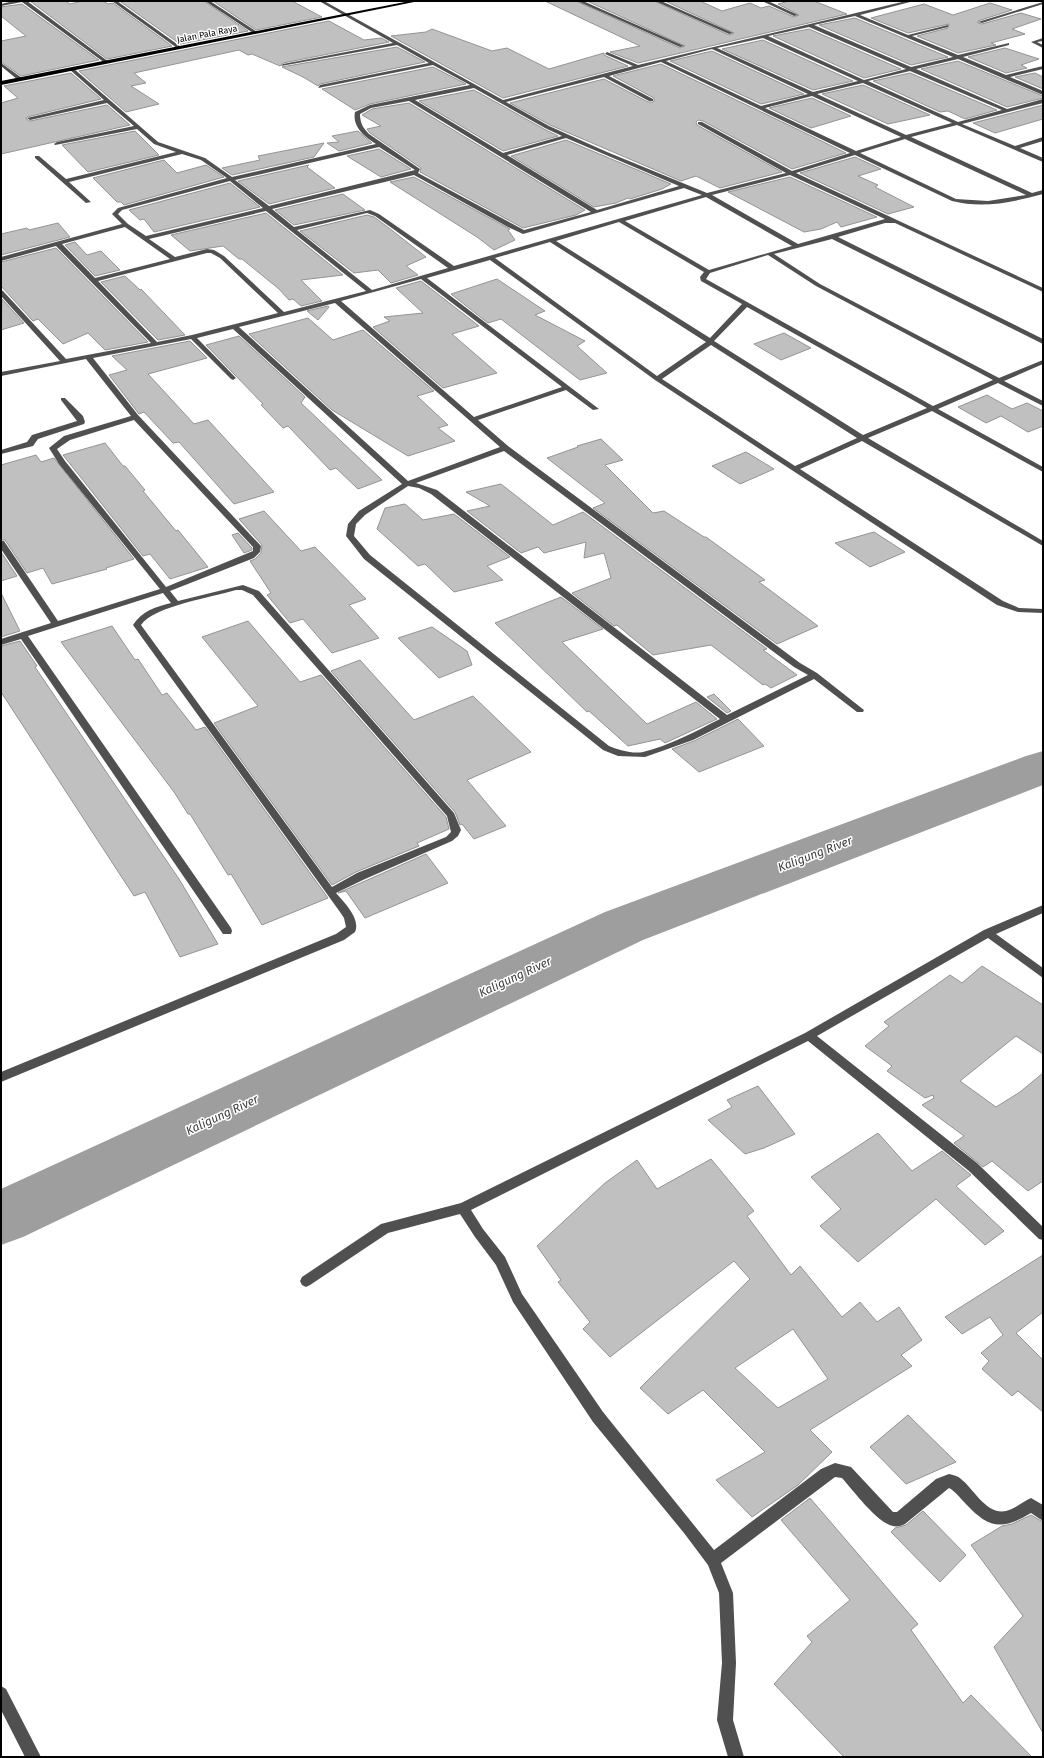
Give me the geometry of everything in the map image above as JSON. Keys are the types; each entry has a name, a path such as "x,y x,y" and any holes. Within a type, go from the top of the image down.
{"main road":[{"name":"Jalan Pala Raya","path":"1,83 416,1"}],"street":[{"path":"1,5 21,1"},
{"path":"24,1 107,62"},
{"path":"114,1 179,47"},
{"path":"207,1 255,32"},
{"path":"321,1 347,14 547,127 707,195 797,246"},
{"path":"580,1 682,46"},
{"path":"657,1 731,33"},
{"path":"764,1 796,15"},
{"path":"503,101 663,60 912,1"},
{"path":"980,22 1043,3"},
{"path":"857,15 1043,93"},
{"path":"809,26 1008,111"},
{"path":"908,36 946,26"},
{"path":"763,36 956,124 1043,160"},
{"path":"1043,39 1033,42 1043,47"},
{"path":"283,65 398,43"},
{"path":"762,107 814,95 1007,44"},
{"path":"713,48 1031,195"},
{"path":"607,53 638,67"},
{"path":"663,60 959,202 987,203 1008,201 1043,192"},
{"path":"320,87 434,63"},
{"path":"1,64 20,80"},
{"path":"1006,77 1043,66"},
{"path":"70,69 156,143 203,159 231,179 371,292"},
{"path":"604,76 651,100"},
{"path":"415,172 418,170 363,132 358,124 357,113 370,107 475,86"},
{"path":"410,99 596,212"},
{"path":"30,118 108,101"},
{"path":"1,374 192,337 371,292 707,195 791,173 906,137 1043,101"},
{"path":"700,123 791,173 891,220 906,225 1043,290"},
{"path":"58,144 138,127"},
{"path":"502,155 566,136"},
{"path":"1014,148 1043,139"},
{"path":"174,259 126,225 115,214 120,209 231,179 380,145"},
{"path":"65,181 181,152"},
{"path":"37,157 88,202"},
{"path":"145,238 415,172 523,232 684,186"},
{"path":"293,229 368,211 377,215 453,268"},
{"path":"620,220 708,272"},
{"path":"891,220 708,272 703,277 703,280 1043,470"},
{"path":"1,259 126,225"},
{"path":"833,237 1043,342"},
{"path":"551,240 862,438 1043,544"},
{"path":"58,244 156,344"},
{"path":"93,280 207,251 222,257 282,314"},
{"path":"768,254 818,284 1043,404"},
{"path":"490,258 657,379 1000,603 1018,610 1043,611"},
{"path":"422,277 595,409"},
{"path":"1,292 64,361"},
{"path":"336,300 505,448 797,665 860,710"},
{"path":"657,379 710,342 746,304"},
{"path":"234,326 407,484 421,486 434,492 726,719"},
{"path":"192,337 233,378"},
{"path":"1,642 165,590 256,553 257,546 135,417 88,357"},
{"path":"795,469 862,438 1043,362"},
{"path":"472,420 566,388"},
{"path":"33,441 35,437 40,435 81,422 80,418 63,399"},
{"path":"1,452 24,446 33,441 67,438 135,417"},
{"path":"67,438 53,448 176,604"},
{"path":"505,448 407,484 362,513 352,524 350,536 367,557 606,748 618,753 642,755 690,738 756,703 796,686 814,676"},
{"path":"1,543 56,625"},
{"path":"1,1077 340,937 351,929 352,923 350,918 330,892 137,625 140,620 150,613 176,604 236,588 242,587 256,593 451,816 456,830 455,834 449,839 361,876 330,892"},
{"path":"23,636 227,931"},
{"path":"306,1281 385,1228 463,1208 809,1036 988,933 1043,909"},
{"path":"988,933 1043,974"},
{"path":"809,1036 972,1167 1043,1235"},
{"path":"463,1208 479,1233 501,1261 518,1298 598,1417 689,1528 713,1560 726,1593 729,1663 725,1720 736,1757"},
{"path":"713,1560 826,1474 835,1470 846,1472 885,1516 892,1519 900,1518 942,1484 949,1481 955,1483 984,1512 992,1517 999,1519 1006,1518 1031,1505 1043,1514"},
{"path":"1,1694 33,1757"}],"building":[{"path":"30,1 65,1 70,4 83,1 103,1 108,4 113,3 172,46 107,59"},
{"path":"204,1 248,31 180,44 121,2"},
{"path":"213,1 292,1 322,17 256,30"},
{"path":"545,1 576,1 680,48 685,46 587,1 654,1 729,35 734,33 665,1 700,1 722,11 750,3 761,8 769,6 794,17 799,15 778,4 789,1 814,1 847,14 638,63 610,52 640,46"},
{"path":"990,3 1012,10 978,21 978,23 982,24 1021,13 1041,19 1012,29 1025,34 991,43 996,45 958,53 917,36 948,28 949,24 908,33 871,18 924,4 953,15"},
{"path":"22,4 99,60 21,76 1,62 1,41 26,36 1,16 1,7"},
{"path":"855,18 948,57 911,65 819,25"},
{"path":"329,21 364,40 381,38 389,42 283,63 280,66 252,54 248,55 239,50 134,73 146,83 131,86 159,104 126,112 79,71"},
{"path":"432,29 492,51 507,48 549,69 604,53 604,55 628,66 503,98 391,36 426,32"},
{"path":"809,29 901,69 864,78 773,36"},
{"path":"763,40 853,81 813,90 722,49"},
{"path":"397,47 425,62 320,84 318,86 282,67"},
{"path":"1005,48 1039,59 1021,65 1027,68 1006,73 968,57"},
{"path":"712,51 804,94 761,104 670,61"},
{"path":"958,61 1043,96 1043,98 1007,107 921,69"},
{"path":"661,64 846,153 792,169 703,121 698,120 696,122 697,125 782,172 720,188 696,176 681,181 550,125 510,103 604,79 648,102 653,102 654,98 613,76"},
{"path":"433,67 466,84 370,104 355,110 322,89"},
{"path":"71,73 101,99 27,117 26,119 30,121 107,105 130,125 1,154 1,103 18,98 4,86"},
{"path":"910,73 997,110 965,119 948,111 940,112 873,81"},
{"path":"1035,73 1043,77 1043,89 1015,77"},
{"path":"863,85 930,115 888,124 822,94"},
{"path":"474,90 558,136 503,151 419,101"},
{"path":"812,98 851,116 811,128 769,108"},
{"path":"409,103 585,210 576,215 523,228 420,172 421,168 370,133 367,129 381,126 362,115 372,109"},
{"path":"1043,105 1043,119 995,133 973,123"},
{"path":"135,131 159,155 88,172 62,145"},
{"path":"358,131 372,143 339,151 327,143 339,142 332,136"},
{"path":"566,140 671,184 662,189 630,199 628,198 616,203 594,207 511,156"},
{"path":"324,143 314,157 232,175 222,168 260,160 258,156"},
{"path":"379,149 411,169 381,177 347,156"},
{"path":"855,157 881,169 858,176 878,185 875,187 914,207 888,214 800,173"},
{"path":"164,160 177,173 206,165 224,177 124,205 121,202 117,202 93,178"},
{"path":"309,165 307,167 335,188 269,204 238,181"},
{"path":"414,177 510,229 508,230 515,240 494,250 477,237 390,182"},
{"path":"790,177 877,217 841,227 837,222 821,229 804,232 728,192"},
{"path":"230,183 260,207 154,232 144,219 140,220 129,210"},
{"path":"343,194 365,210 294,225 275,210"},
{"path":"266,213 343,275 301,280 322,301 301,306 293,299 289,300 279,289 242,259 239,259 223,246 190,251 171,235"},
{"path":"367,215 374,217 426,257 406,266 418,275 391,283 378,270 354,273 300,231"},
{"path":"58,223 70,237 1,255 1,234 27,228 29,230"},
{"path":"75,242 87,255 101,251 120,270 95,276 65,245"},
{"path":"56,248 148,342 105,350 88,333 63,344 38,319 33,321 1,286 1,262"},
{"path":"125,276 140,290 141,289 185,335 158,340 101,282"},
{"path":"497,279 545,311 535,315 585,341 577,346 607,373 580,380 501,319 488,323 451,294"},
{"path":"421,281 479,326 452,334 497,373 443,388 373,327 390,321 384,317 423,313 396,288"},
{"path":"2,299 24,323 1,330"},
{"path":"329,307 318,320 307,311"},
{"path":"308,318 333,340 363,330 434,391 417,396 448,425 438,428 455,441 408,456 332,410 249,334"},
{"path":"784,333 811,348 781,360 754,344"},
{"path":"239,336 305,397 301,403 382,480 358,489 336,468 330,470 288,426 283,428 261,405 263,404 206,345"},
{"path":"190,341 207,358 148,374 194,424 208,420 274,492 234,504 179,442 173,443 144,412 139,414 109,375 127,370 112,356"},
{"path":"987,395 1012,409 1027,403 1043,411 1043,426 1028,432 1001,416 986,423 958,407"},
{"path":"601,439 623,460 605,465 653,513 664,511 706,537 765,580 759,582 818,626 777,644 593,508 605,503 547,458 578,447 577,446"},
{"path":"105,443 145,490 143,491 176,531 178,530 208,567 170,579 150,554 143,556 63,455"},
{"path":"746,452 774,469 740,484 712,466"},
{"path":"36,455 41,462 54,458 134,559 106,568 107,569 52,584 43,568 27,573 5,540 1,540 1,465"},
{"path":"501,484 553,525 583,512 767,649 763,650 797,675 771,688 765,684 763,685 711,645 653,655 617,625 614,626 572,593 611,578 604,553 584,558 586,542 544,553 538,547 521,553 467,511 490,506 466,492"},
{"path":"405,504 423,520 454,514 510,557 487,566 503,580 454,592 425,564 418,566 377,529 385,508"},
{"path":"264,511 301,551 315,547 366,599 349,605 379,638 332,653 303,619 290,623 267,595 271,593 250,561 255,559 261,553 262,545 239,519"},
{"path":"874,532 905,552 870,567 835,543"},
{"path":"238,533 252,548 252,550 244,553 232,535"},
{"path":"1,552 17,576 1,581"},
{"path":"1,593 20,631 1,637"},
{"path":"561,597 603,629 562,642 647,724 696,702 717,719 665,743 660,739 628,746 589,711 587,712 495,623"},
{"path":"248,621 300,682 321,675 446,817 449,829 417,843 419,846 356,872 332,885 214,723 258,706 202,637"},
{"path":"112,626 135,660 138,659 162,695 167,693 196,730 205,727 328,898 262,925 231,874 228,875 190,814 188,814 174,792 61,642"},
{"path":"432,627 467,651 472,665 439,678 398,638"},
{"path":"20,641 37,666 35,667 179,879 218,944 180,957 145,892 134,896 1,692 1,646"},
{"path":"360,660 414,720 473,696 531,752 467,780 506,826 474,839 462,824 460,825 455,812 331,671"},
{"path":"714,694 731,711 727,713 707,697"},
{"path":"738,719 764,746 699,772 672,749 694,741"},
{"path":"426,854 448,883 365,918 346,891 338,893"},
{"path":"982,966 1043,1005 1043,1054 1016,1036 960,1081 996,1107 1020,1092 1043,1073 1043,1181 1028,1191 992,1161 983,1167 954,1143 964,1136 922,1105 934,1098 933,1095 925,1098 887,1071 892,1066 865,1046 889,1026 884,1022 950,975 962,983"},
{"path":"758,1086 795,1134 764,1148 745,1154 708,1120 732,1107 727,1100"},
{"path":"878,1133 912,1171 942,1151 971,1175 956,1186 1004,1231 985,1245 936,1199 858,1262 820,1226 841,1209 811,1177"},
{"path":"711,1159 754,1211 747,1216 791,1275 800,1266 842,1317 860,1302 877,1322 899,1307 922,1340 901,1355 912,1366 810,1430 832,1452 798,1485 752,1517 716,1480 765,1452 703,1390 668,1414 640,1388 750,1279 734,1261 610,1357 583,1329 590,1322 558,1282 561,1280 537,1246 605,1183 637,1160 657,1189","holes":["793,1329 828,1379 778,1408 735,1368"]},
{"path":"1043,1255 1043,1312 1016,1333 1043,1360 1043,1412 1018,1391 1012,1396 982,1369 989,1361 981,1353 1003,1335 990,1317 962,1334 945,1317"},
{"path":"908,1415 956,1462 906,1484 870,1447"},
{"path":"810,1498 918,1624 911,1630 963,1703 971,1695 1032,1757 844,1757 774,1684 812,1642 807,1636 850,1600 781,1520"},
{"path":"923,1511 966,1555 940,1582 891,1532 895,1528 906,1525"},
{"path":"1031,1515 1043,1522 1043,1733 994,1647 1023,1616 971,1545 1002,1526 1012,1524"}],"waterway":[{"name":"Kaligung River","path":"1,1218 624,926 1043,767"}]}
